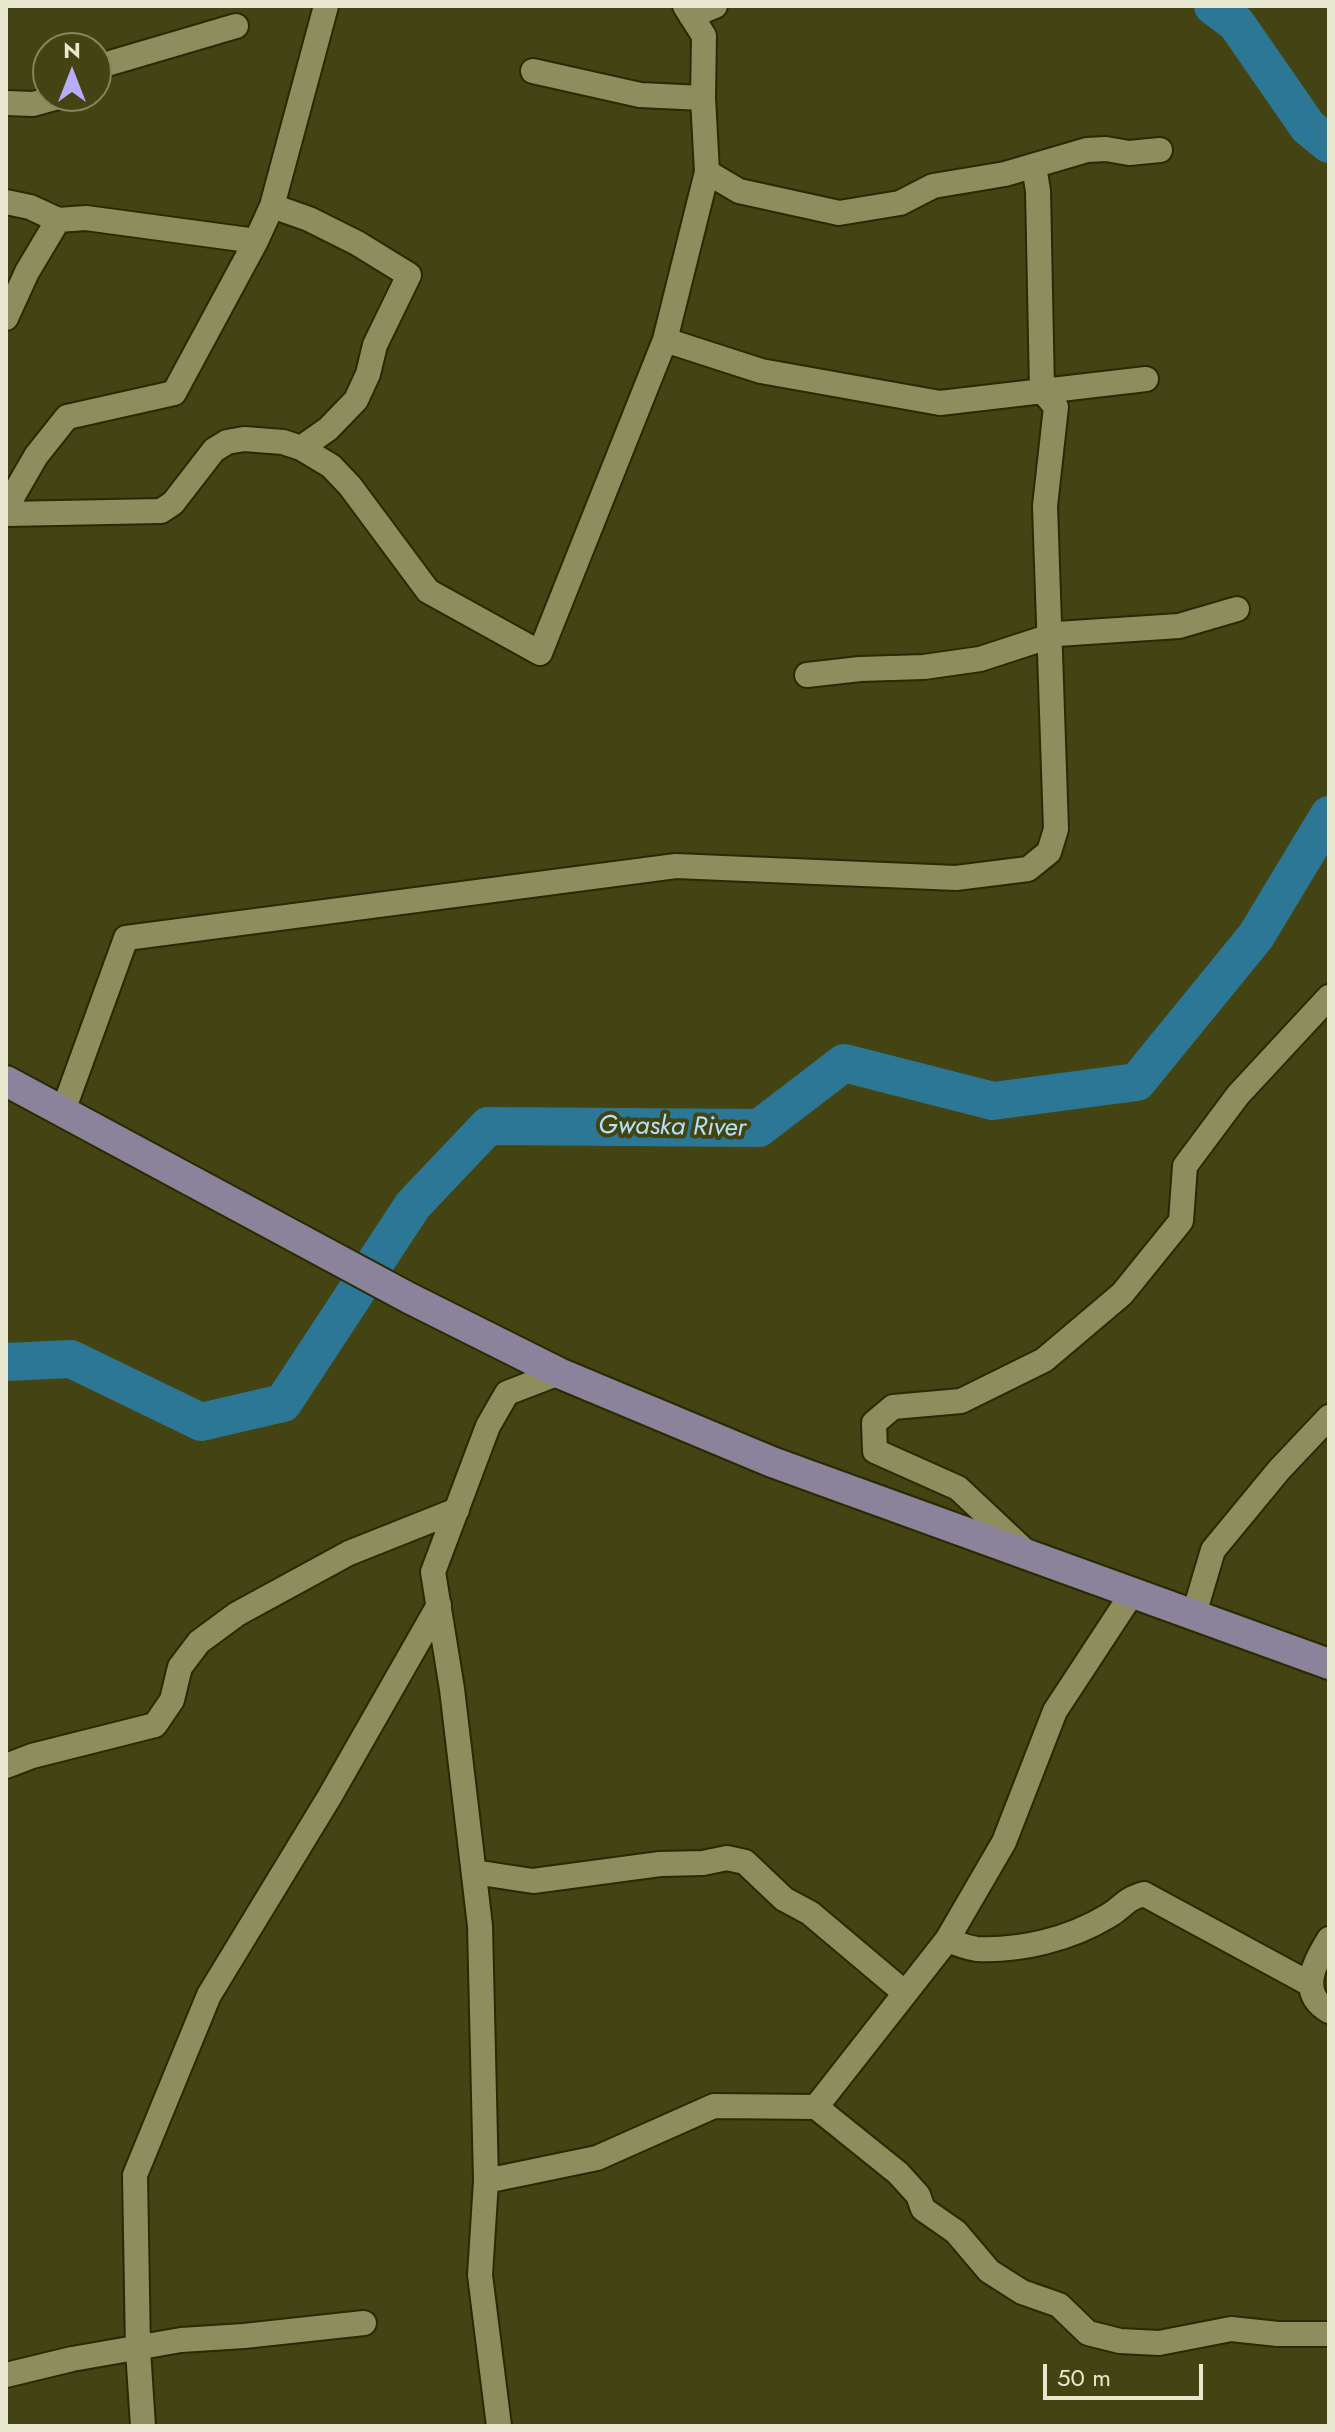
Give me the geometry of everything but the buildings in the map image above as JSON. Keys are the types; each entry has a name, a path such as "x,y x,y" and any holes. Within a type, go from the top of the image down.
{"main road":[{"path":"6,1081 409,1298 559,1373 772,1462 1329,1664"}],"street":[{"path":"326,6 272,206 174,393 67,417 36,456 6,511 161,511 173,503 214,450 227,442 244,439 283,442 301,448 331,466 350,486 428,591 540,653 665,340 707,172 704,36 688,11 715,6"},
{"path":"112,62 236,26"},
{"path":"533,71 640,95 703,98"},
{"path":"6,103 32,104"},
{"path":"707,172 739,191 839,213 900,203 933,186 1005,174 1087,150 1129,153 1160,150"},
{"path":"63,1111 126,938 676,866 956,878 1028,869 1049,852 1056,829 1045,506 1056,407 1042,390 1038,191 1034,166"},
{"path":"6,202 30,207 58,220 86,218 256,241"},
{"path":"272,206 309,219 357,243 409,275 375,345 368,374 356,400 328,429 301,448"},
{"path":"6,318 27,272 58,220"},
{"path":"665,340 761,371 940,403 1146,379"},
{"path":"807,675 924,667 980,659 1057,634 1179,626 1237,609"},
{"path":"1027,1553 958,1488 875,1451 874,1423 893,1407 961,1401 1044,1360 1122,1294 1181,1221 1185,1166 1238,1095 1329,997"},
{"path":"499,2426 480,2275 486,2181 480,1926 452,1689 433,1572 488,1426 507,1393 559,1373"},
{"path":"1194,1614 1213,1550 1279,1470 1329,1417"},
{"path":"6,1766 32,1756 155,1725 172,1700 180,1667 199,1642 237,1614 349,1553 457,1510"},
{"path":"816,2107 947,1940 1004,1842 1055,1711 1133,1592"},
{"path":"143,2426 138,2350 135,2175 209,1995 330,1796 439,1605"},
{"path":"474,1872 533,1881 660,1864 703,1863 727,1858 745,1862 784,1899 810,1913 905,1993"},
{"path":"947,1940 974,1949 1012,1948 1063,1938 1110,1915 1127,1899 1144,1894 1310,1984"},
{"path":"1329,1939 1319,1955 1310,1984 1317,2004 1329,2011"},
{"path":"486,2181 597,2158 714,2106 816,2107 898,2173 918,2195 923,2209 956,2232 989,2271 1022,2292 1059,2305 1088,2333 1120,2341 1159,2343 1231,2329 1278,2334 1329,2334"},
{"path":"6,2375 72,2359 138,2350 181,2340 364,2323"}],"waterway":[{"name":"Gwaska River","path":"1213,6 1236,23 1308,127 1329,144"},
{"name":"Gwaska River","path":"6,1362 71,1359 201,1422 283,1403 413,1205 488,1126 759,1128 844,1063 993,1101 1137,1082 1256,936 1329,815"}]}
